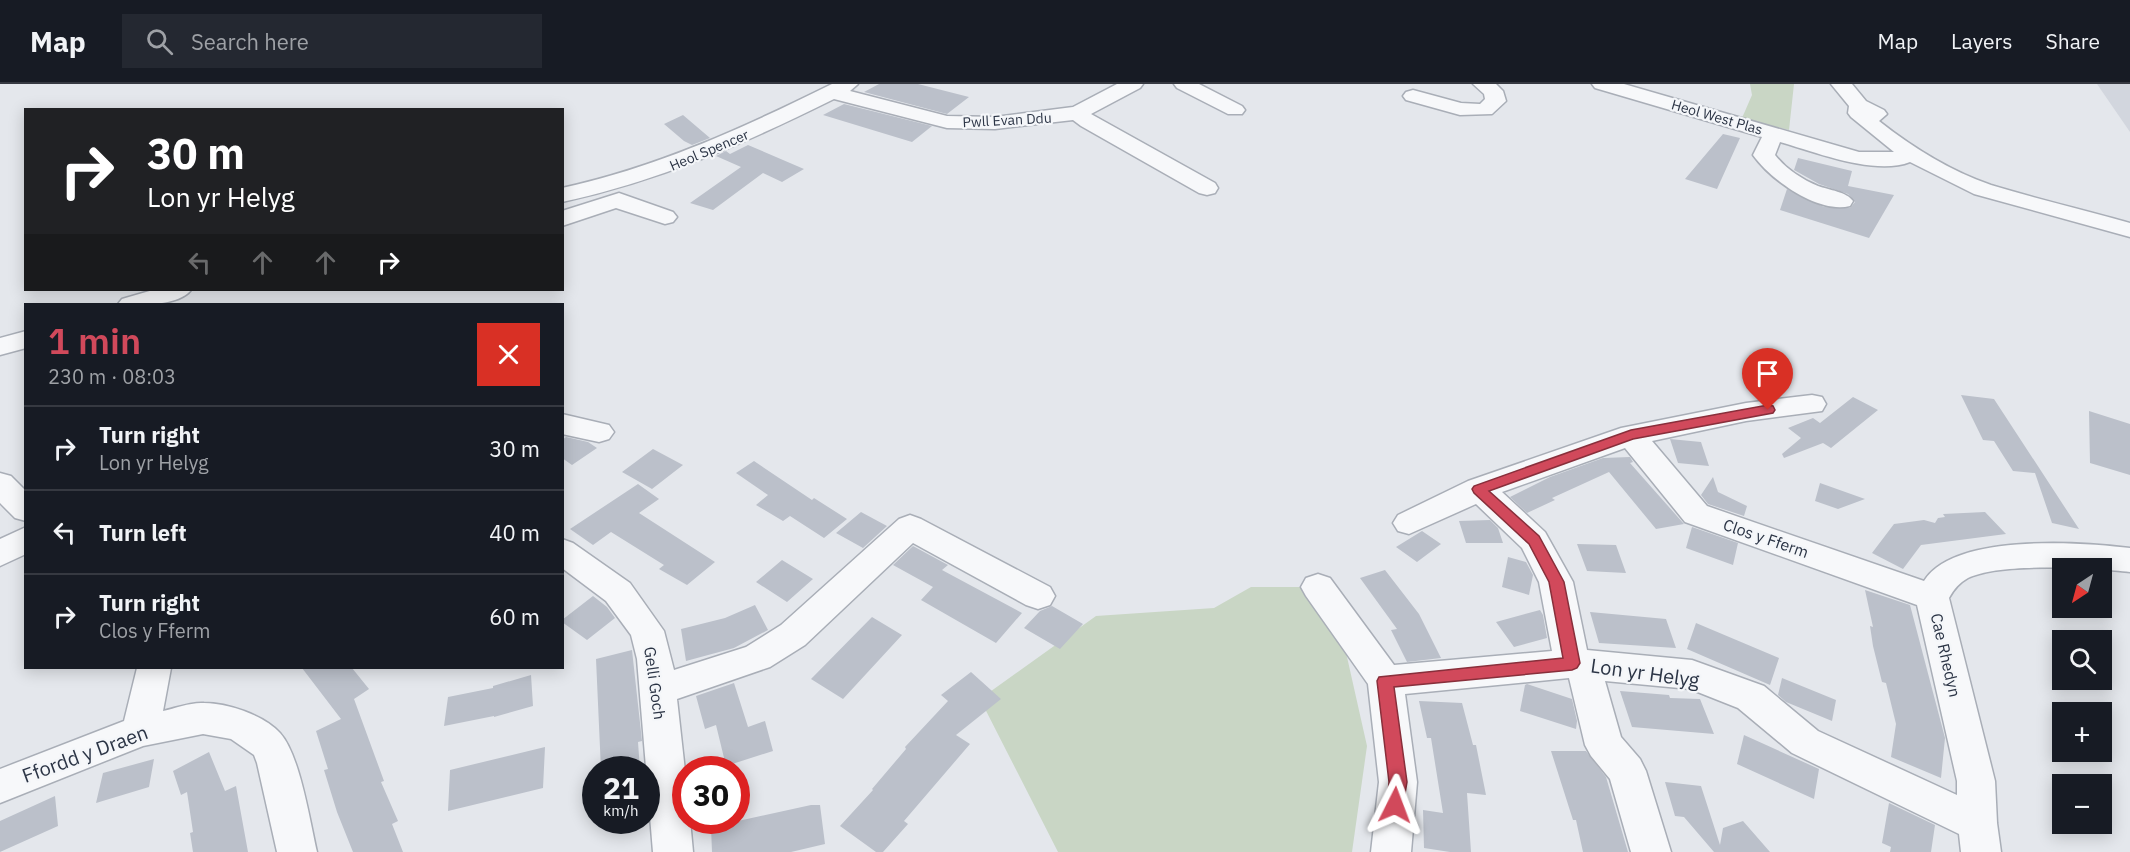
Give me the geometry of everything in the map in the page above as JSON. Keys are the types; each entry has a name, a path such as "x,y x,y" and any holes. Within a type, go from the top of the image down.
{"street":[{"name":"Pwll Evan Ddu","path":"839,88 947,122 995,123 1078,114 1100,99 1133,84"},
{"path":"1185,84 1236,109"},
{"path":"1413,96 1460,109 1485,110 1496,101 1493,91 1483,84"},
{"name":"Heol West Plas","path":"1602,84 1858,158 1900,159 1913,153"},
{"path":"1840,84 1859,105 1858,113 1879,133 1942,171 1982,189 2130,230"},
{"name":"Heol Spencer","path":"564,195 636,179 708,153 839,88"},
{"path":"1078,114 1088,122 1207,188"},
{"path":"1775,134 1767,145 1764,155 1774,170 1789,182 1808,191 1842,201"},
{"path":"564,218 635,194 639,186 636,179"},
{"path":"617,201 665,217"},
{"path":"134,303 175,291"},
{"path":"0,347 24,340"},
{"path":"1409,523 1479,489 1631,435 1746,412 1812,404"},
{"path":"564,424 598,432"},
{"name":"Clos y Fferm","path":"1631,435 1696,514 1932,597"},
{"path":"0,484 24,508"},
{"path":"1479,489 1534,540 1556,582 1577,664 1604,745 1627,771 1651,852"},
{"path":"658,690 758,657 794,635 910,527 1038,596"},
{"path":"0,554 24,541"},
{"name":"Gelli Goch","path":"564,552 618,592 647,631 655,659 674,852"},
{"name":"Cae Rhedyn","path":"1979,838 1976,780 1932,597 1946,576 1982,561 2033,555 2115,557 2130,560"},
{"path":"1318,587 1385,681 1398,782 1391,852"},
{"name":"Lon yr Helyg","path":"1385,681 1577,664 1692,675 1751,697 1805,742 1979,838"},
{"path":"140,731 154,669"},
{"name":"Ffordd y Draen","path":"0,786 140,731 203,718 240,725 267,744 276,761 297,852"}],"shaded area":[{"path":"2097,84 2130,84 2130,132"}],"green space":[{"path":"1750,84 1794,84 1789,130 1742,118 1752,95"},
{"path":"1251,587 1306,587 1345,648 1367,746 1352,852 1058,852 980,699 1096,616 1214,608"}],"building":[{"path":"879,84 918,84 969,97 947,114 864,92"},
{"path":"844,104 932,126 912,142 823,115"},
{"path":"683,115 710,138 692,145 664,124"},
{"path":"1723,134 1740,138 1717,189 1685,179"},
{"path":"748,145 804,169 782,182 763,173 713,210 690,203 741,167 716,156 726,151 730,154"},
{"path":"1798,158 1852,171 1848,186 1894,195 1869,238 1780,210 1787,189 1824,207 1850,208 1855,202 1848,194 1819,184 1794,170"},
{"path":"1961,395 1994,399 2079,529 2052,523 2035,473 2013,471 1994,441 1983,440"},
{"path":"1853,397 1878,410 1831,448 1823,443 1784,458 1782,454 1801,438 1788,428 1813,418 1820,423"},
{"path":"2089,411 2130,424 2130,475 2090,463"},
{"path":"564,438 588,442 597,448 572,465 564,459"},
{"path":"1670,439 1701,442 1709,466 1678,463"},
{"path":"653,449 683,465 652,489 622,472"},
{"path":"1630,457 1633,462 1630,463 1684,524 1656,529 1609,472 1552,498 1555,500 1527,513 1510,497 1550,477 1603,458"},
{"path":"754,461 812,500 814,498 847,519 824,538 790,516 783,521 756,505 768,495 736,473"},
{"path":"1713,477 1718,492 1747,506 1744,516 1708,504 1701,495"},
{"path":"1820,483 1865,499 1838,509 1815,501"},
{"path":"638,484 659,499 639,513 715,562 687,585 659,569 664,565 611,532 593,545 570,529"},
{"path":"861,512 887,526 863,548 836,533"},
{"path":"1985,512 2006,534 1921,545 1903,569 1872,553 1894,524 1924,520 1935,523 1938,518 1945,517 1943,514"},
{"path":"1490,520 1498,528 1503,543 1466,543 1459,521"},
{"path":"1692,527 1738,543 1733,565 1686,548"},
{"path":"1422,531 1441,544 1417,562 1396,547"},
{"path":"1577,544 1616,545 1626,573 1587,571"},
{"path":"913,546 948,565 942,570 1022,613 996,643 921,600 933,587 893,565"},
{"path":"1508,557 1526,562 1533,575 1529,595 1502,587"},
{"path":"782,560 813,579 787,602 756,582"},
{"path":"1385,570 1419,614 1441,658 1407,662 1391,630 1397,629 1360,578"},
{"path":"1865,590 1910,605 1945,738 1941,778 1891,757 1896,724 1886,683 1882,682 1873,646 1870,626 1873,627"},
{"path":"593,596 607,607 615,618 587,640 564,623 564,618"},
{"path":"755,605 768,630 734,648 686,661 681,629 725,618"},
{"path":"1052,606 1083,624 1060,649 1024,628 1040,611"},
{"path":"1540,610 1547,638 1514,647 1496,622"},
{"path":"1590,612 1666,619 1676,648 1599,643"},
{"path":"872,617 902,635 843,699 811,679"},
{"path":"1696,623 1779,658 1770,685 1687,649"},
{"path":"632,650 642,741 638,742 639,756 600,756 596,659"},
{"path":"303,669 353,669 369,689 354,699 384,781 381,782 398,821 392,824 403,852 353,852 324,770 328,769 316,731 341,719"},
{"path":"971,672 1001,699 956,735 970,744 904,821 908,824 883,852 876,852 840,826 873,790 906,749 905,747 948,701 941,695"},
{"path":"531,675 533,706 494,717 444,726 448,697 493,688 493,686"},
{"path":"1782,678 1836,700 1832,721 1786,702 1778,695"},
{"path":"734,683 748,727 765,721 773,751 750,758 750,756 724,756 716,725 705,729 696,696"},
{"path":"1527,684 1572,699 1577,721 1576,729 1520,711"},
{"path":"1620,691 1669,695 1670,698 1700,699 1714,734 1632,727"},
{"path":"1419,701 1462,703 1473,745 1476,745 1486,795 1467,793 1471,852 1424,848 1423,810 1443,813 1431,738 1427,738"},
{"path":"1744,735 1819,769 1814,799 1737,764"},
{"path":"545,747 543,788 448,811 450,770"},
{"path":"1551,751 1586,751 1606,777 1628,852 1583,852 1576,820 1573,820"},
{"path":"209,752 225,791 236,786 248,852 193,852 190,833 193,832 187,792 181,795 173,771"},
{"path":"154,759 149,787 96,803 103,773"},
{"path":"1665,782 1701,786 1720,845 1723,828 1743,821 1770,852 1714,852 1684,817 1675,816"},
{"path":"55,796 58,826 0,852 0,821"},
{"path":"1889,803 1935,825 1931,852 1890,852 1891,847 1882,843"},
{"path":"820,805 825,844 791,852 712,852 711,834 750,834 750,818"}],"route":[{"path":"1395,805 1398,782 1385,681 1572,663 1556,582 1534,540 1479,489 1631,435 1746,412 1768,410"}]}
